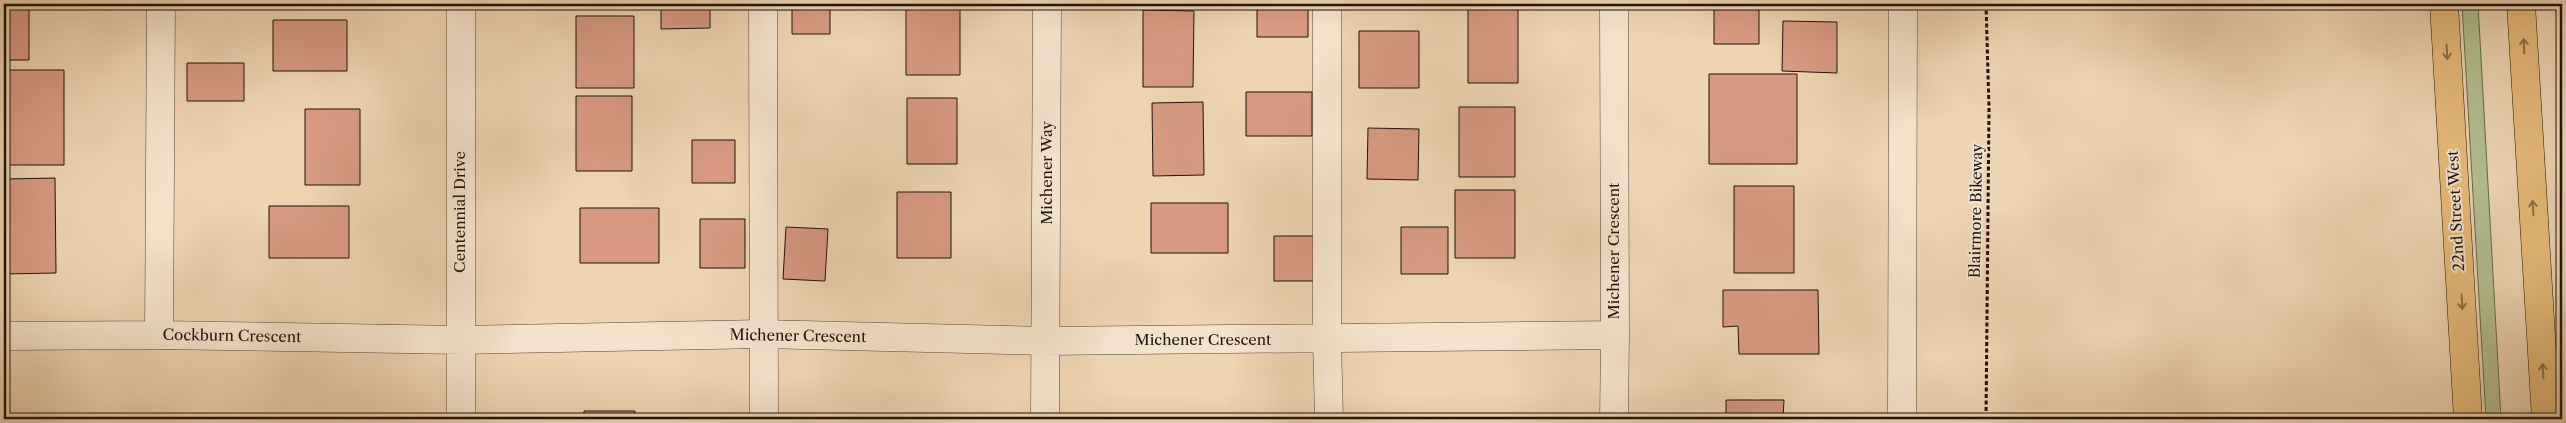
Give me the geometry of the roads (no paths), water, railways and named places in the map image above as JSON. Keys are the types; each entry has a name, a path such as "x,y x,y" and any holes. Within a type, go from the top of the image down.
{"highway":[{"name":"22nd Street West","path":"2444,4 2468,419"},
{"path":"2521,4 2546,419"}],"street":[{"path":"159,335 161,4"},
{"name":"Centennial Drive","path":"461,4 461,419"},
{"path":"763,4 762,334 764,419"},
{"name":"Michener Way","path":"1045,419 1047,4"},
{"path":"1327,4 1327,340 1329,419"},
{"name":"Michener Crescent","path":"461,340 762,334 1046,341 1327,340 1615,335 1614,4"},
{"path":"1902,419 1903,4"},
{"name":"Cockburn Crescent","path":"4,336 159,335 461,340"},
{"path":"1614,419 1615,335"}]}
